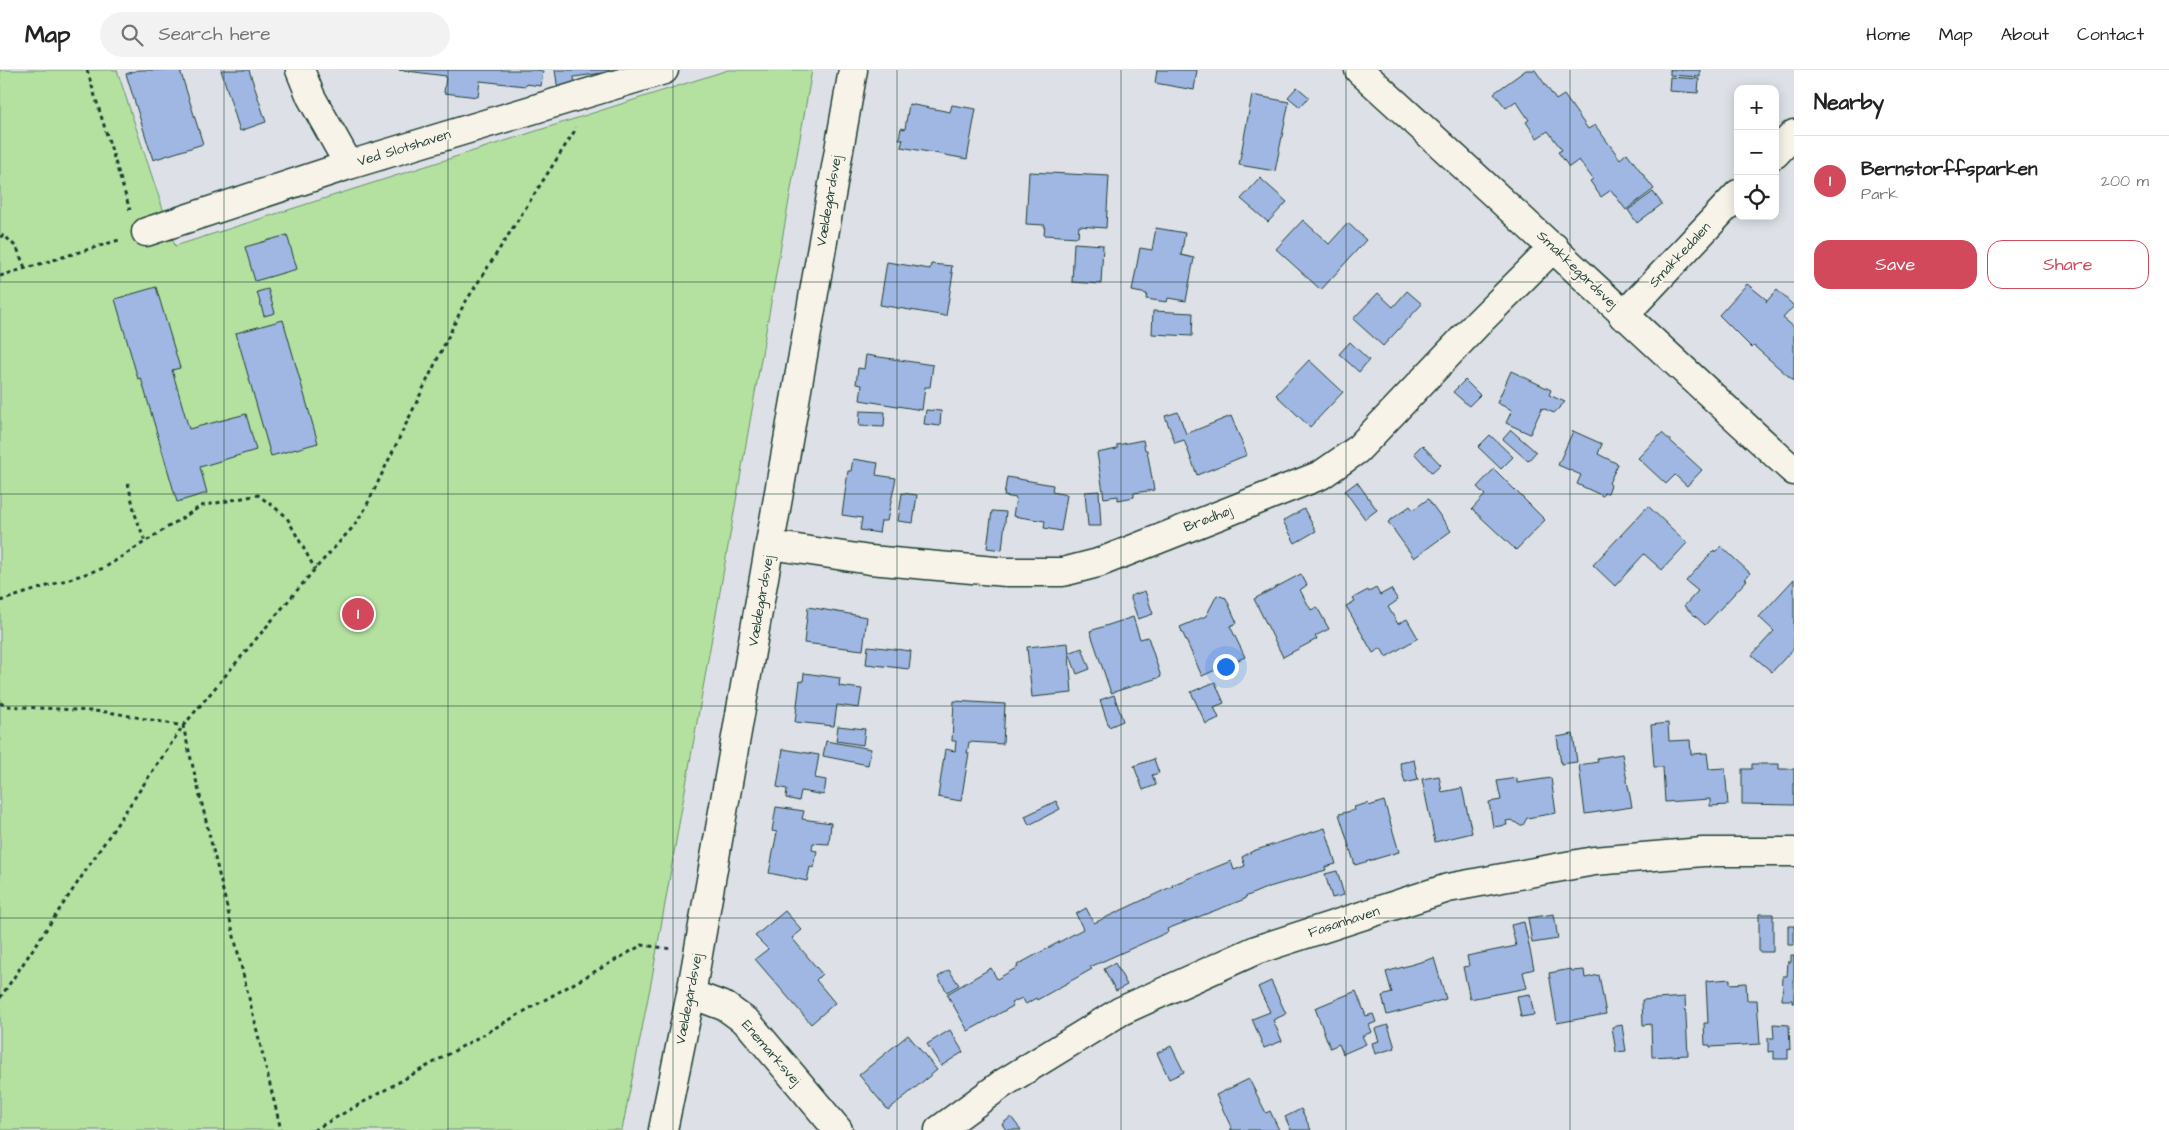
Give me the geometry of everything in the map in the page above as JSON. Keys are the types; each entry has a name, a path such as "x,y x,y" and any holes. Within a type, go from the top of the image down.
{"street":[{"path":"300,70 311,97 349,165"},
{"name":"Ved Slotshaven","path":"142,233 349,165 664,70"},
{"name":"Vældegårdsvej","path":"663,1130 691,994 771,545 852,70"},
{"name":"Smakkegårdsvej","path":"1359,70 1554,247 1623,316 1794,471"},
{"path":"1779,150 1794,134"},
{"name":"Smakkedalen","path":"1623,316 1734,198"},
{"name":"Brødhøj","path":"771,545 870,560 1006,572 1063,572 1098,563 1321,475 1357,450 1478,323 1554,247"},
{"name":"Fasanhaven","path":"939,1130 1002,1084 1121,1011 1256,950 1448,888 1594,861 1703,852 1794,852"},
{"name":"Enemarksvej","path":"691,994 726,1007 748,1023 838,1130"}],"path":[{"path":"0,276 142,233 87,70"},
{"path":"0,998 184,726 315,569 353,527 365,509 463,306 574,132 578,96"},
{"path":"0,237 4,235 17,248 25,268"},
{"path":"128,483 135,514 145,542"},
{"path":"0,601 104,568 201,506 258,495 286,516 315,569"},
{"path":"0,703 7,706 109,712 184,726"},
{"path":"184,726 281,1130"},
{"path":"314,1130 642,945 698,954"}],"green space":[{"path":"0,70 117,70 175,246 728,70 812,70 651,983 622,1130 0,1130"}],"building":[{"path":"138,70 180,70 203,144 153,160 126,74"},
{"path":"221,70 249,70 266,122 240,131"},
{"path":"399,70 543,71 541,86 480,81 478,97 444,93 446,76"},
{"path":"555,70 623,70 574,77 575,88 558,90"},
{"path":"1157,70 1197,70 1194,90 1155,83"},
{"path":"1526,70 1535,70 1556,100 1564,95 1588,129 1595,125 1620,159 1627,153 1654,189 1626,210 1611,190 1601,197 1590,181 1593,179 1579,160 1569,167 1558,152 1562,150 1548,131 1537,138 1526,122 1529,120 1516,101 1506,108 1494,93"},
{"path":"1670,70 1700,70 1700,77 1670,75"},
{"path":"1670,77 1699,79 1698,93 1669,91"},
{"path":"1297,87 1309,97 1300,107 1288,97"},
{"path":"1252,95 1289,102 1275,171 1239,165"},
{"path":"909,104 950,112 952,105 976,109 967,159 901,147 903,139 899,139 901,128 905,129"},
{"path":"1029,172 1109,176 1106,228 1079,226 1078,237 1044,235 1045,225 1026,224"},
{"path":"1260,178 1287,202 1268,222 1241,199"},
{"path":"1653,192 1662,204 1637,223 1628,210"},
{"path":"1303,220 1329,244 1348,223 1366,240 1321,290 1276,249"},
{"path":"1156,228 1185,233 1181,255 1194,258 1186,301 1168,298 1167,302 1146,299 1147,294 1132,291 1140,248 1152,250"},
{"path":"287,235 297,269 255,281 245,247"},
{"path":"1074,243 1103,245 1101,284 1072,282"},
{"path":"887,262 930,269 931,264 952,266 951,273 953,273 946,316 880,305"},
{"path":"1747,284 1767,300 1766,302 1777,290 1794,306 1783,318 1794,327 1794,381 1754,346 1752,348 1719,315"},
{"path":"156,287 180,368 172,370 189,429 246,414 256,450 200,467 207,493 177,502 141,378 138,379 115,299"},
{"path":"268,289 275,313 264,316 257,292"},
{"path":"1407,291 1422,304 1383,346 1353,319 1378,293 1393,307"},
{"path":"1153,311 1193,313 1192,336 1152,334"},
{"path":"283,320 318,443 271,456 236,333"},
{"path":"1350,342 1369,360 1359,372 1339,354"},
{"path":"866,355 933,365 930,387 925,387 922,410 860,400 862,385 856,384 858,368 864,369"},
{"path":"1309,360 1343,392 1310,427 1276,395"},
{"path":"1511,371 1551,390 1549,395 1565,402 1554,413 1542,408 1530,434 1506,423 1512,410 1497,403"},
{"path":"1465,380 1480,395 1469,406 1453,392"},
{"path":"926,410 941,411 940,426 924,424"},
{"path":"860,411 885,412 884,427 859,426"},
{"path":"1178,412 1186,434 1231,416 1247,455 1197,475 1184,440 1175,443 1165,416"},
{"path":"1511,430 1536,452 1528,461 1503,439"},
{"path":"1573,431 1602,444 1598,454 1618,464 1609,483 1611,485 1608,493 1604,493 1603,496 1577,484 1581,475 1558,465"},
{"path":"1662,433 1702,470 1687,486 1675,475 1666,484 1638,458"},
{"path":"1490,435 1513,457 1501,469 1478,447"},
{"path":"1143,440 1145,450 1147,450 1154,490 1134,493 1134,497 1118,500 1118,496 1104,498 1097,453 1117,449 1117,445"},
{"path":"1422,445 1441,465 1432,473 1414,453"},
{"path":"853,459 878,463 876,475 896,478 887,521 881,521 879,533 860,530 862,518 842,515 848,471 851,471"},
{"path":"1494,469 1545,520 1516,550 1472,509 1485,495 1477,487"},
{"path":"1007,477 1053,485 1052,492 1067,495 1061,531 1044,528 1045,521 1013,516 1016,498 1004,496"},
{"path":"1357,482 1377,510 1365,519 1345,491"},
{"path":"1099,491 1101,526 1088,526 1085,492"},
{"path":"902,493 917,495 913,523 898,521"},
{"path":"1428,499 1451,531 1414,558 1388,522 1410,506 1413,510"},
{"path":"1648,506 1687,543 1662,570 1644,554 1615,586 1593,565"},
{"path":"1304,509 1316,531 1295,543 1283,521"},
{"path":"992,511 1006,512 1002,550 987,548"},
{"path":"1721,546 1750,573 1745,579 1747,580 1705,625 1684,606 1698,591 1686,581 1714,550 1715,552"},
{"path":"1301,574 1307,585 1300,590 1311,610 1317,607 1329,629 1315,636 1317,639 1283,657 1254,599"},
{"path":"1794,579 1794,648 1772,672 1752,655 1774,631 1759,617"},
{"path":"1376,588 1380,595 1391,589 1398,600 1388,607 1398,624 1407,619 1418,638 1386,657 1381,648 1373,653 1346,606 1355,601 1353,598"},
{"path":"1145,591 1153,614 1138,619 1130,596"},
{"path":"1217,595 1226,598 1237,623 1230,626 1245,657 1202,676 1180,627 1206,616"},
{"path":"808,607 867,617 863,650 804,643"},
{"path":"1133,617 1140,639 1148,637 1161,677 1111,693 1090,631"},
{"path":"1068,643 1072,693 1032,697 1027,647"},
{"path":"868,646 911,651 909,669 866,664"},
{"path":"1082,648 1090,669 1077,674 1069,653"},
{"path":"804,673 840,678 839,686 862,689 859,708 837,705 834,726 795,722 800,681 803,682"},
{"path":"1215,682 1224,703 1214,707 1219,718 1206,724 1191,692"},
{"path":"1114,695 1123,721 1109,727 1100,700"},
{"path":"954,701 1005,704 1003,744 969,742 961,801 938,797 945,749 955,751 956,741 952,741"},
{"path":"1668,723 1669,741 1690,740 1691,754 1707,753 1709,769 1725,768 1728,805 1710,806 1710,799 1665,802 1663,767 1654,767 1651,725"},
{"path":"838,726 865,729 863,745 836,741"},
{"path":"1573,734 1577,762 1561,764 1557,737"},
{"path":"826,741 871,749 868,765 823,756"},
{"path":"783,749 819,755 815,778 826,780 824,795 801,791 799,801 786,798 787,789 777,787"},
{"path":"1622,754 1632,807 1585,814 1579,765 1598,762 1597,758"},
{"path":"1154,759 1159,773 1152,775 1156,785 1143,790 1134,766"},
{"path":"1414,760 1418,780 1405,783 1400,763"},
{"path":"1752,764 1779,764 1779,769 1794,769 1794,805 1742,804 1742,769 1752,769"},
{"path":"1439,776 1442,792 1462,788 1472,833 1435,842 1422,779"},
{"path":"1517,778 1517,783 1551,778 1556,813 1527,818 1523,825 1519,825 1512,820 1506,821 1507,825 1493,827 1489,802 1501,800 1497,781"},
{"path":"1056,801 1060,809 1029,825 1025,816"},
{"path":"1384,801 1399,852 1355,865 1339,814 1355,810 1354,807 1368,803 1369,806"},
{"path":"776,807 804,811 802,819 831,823 829,844 813,843 812,850 817,851 814,868 810,867 807,881 769,873 777,832 772,831"},
{"path":"1325,828 1336,864 1325,867 1326,870 1266,888 1245,897 1245,899 1167,929 1168,932 1090,967 1092,969 1037,1000 1036,998 1026,1004 1022,998 1011,1003 1013,1006 968,1031 947,994 991,968 997,979 1018,967 1017,965 1083,929 1076,914 1086,908 1094,923 1172,885 1231,861 1234,870 1245,866 1242,857 1253,851"},
{"path":"1337,871 1344,895 1332,898 1325,874"},
{"path":"785,911 802,930 792,938 822,974 816,980 835,1003 811,1024 755,959 768,949 755,936"},
{"path":"1554,914 1558,939 1532,943 1528,918"},
{"path":"1759,914 1773,914 1773,952 1759,952"},
{"path":"1524,922 1534,969 1523,972 1527,988 1470,999 1463,967 1469,966 1467,956 1516,946 1511,925"},
{"path":"1788,926 1794,926 1794,945 1788,945"},
{"path":"1791,955 1794,955 1794,1003 1792,1003 1792,1000 1782,1000 1783,976 1787,976 1788,962 1791,962"},
{"path":"1434,958 1446,999 1387,1015 1382,996 1392,993 1386,972"},
{"path":"1115,963 1127,985 1116,991 1104,969"},
{"path":"1571,969 1572,971 1584,970 1585,978 1599,975 1606,1014 1557,1023 1549,973"},
{"path":"949,970 959,985 947,992 938,977"},
{"path":"1730,979 1730,984 1746,983 1747,1000 1757,1000 1760,1044 1710,1047 1710,1045 1705,1045 1704,1023 1708,1023 1706,981"},
{"path":"1271,981 1286,1014 1273,1020 1282,1041 1264,1048 1252,1019 1270,1012 1258,987"},
{"path":"1356,991 1366,1016 1373,1014 1376,1022 1369,1025 1372,1032 1362,1036 1366,1044 1343,1054 1339,1044 1330,1048 1315,1008"},
{"path":"1530,994 1534,1015 1521,1017 1517,996"},
{"path":"1685,997 1688,1055 1652,1057 1651,1024 1643,1025 1642,1000"},
{"path":"1773,1024 1789,1025 1790,1050 1788,1049 1788,1059 1774,1059 1774,1051 1768,1052 1768,1038 1774,1038"},
{"path":"1388,1025 1395,1048 1375,1054 1372,1043 1379,1041 1375,1029"},
{"path":"1622,1025 1626,1051 1616,1052 1612,1027"},
{"path":"950,1030 963,1052 941,1066 927,1044"},
{"path":"908,1035 937,1070 888,1110 859,1075"},
{"path":"1171,1046 1184,1072 1169,1079 1157,1053"},
{"path":"1249,1079 1266,1113 1270,1111 1279,1130 1230,1130 1232,1129 1216,1095"},
{"path":"1301,1109 1311,1130 1291,1130 1285,1117"},
{"path":"1011,1117 1021,1130 1006,1130 1002,1124"}],"place":[{"name":"Bernstorffsparken","path":"358,614"}]}
